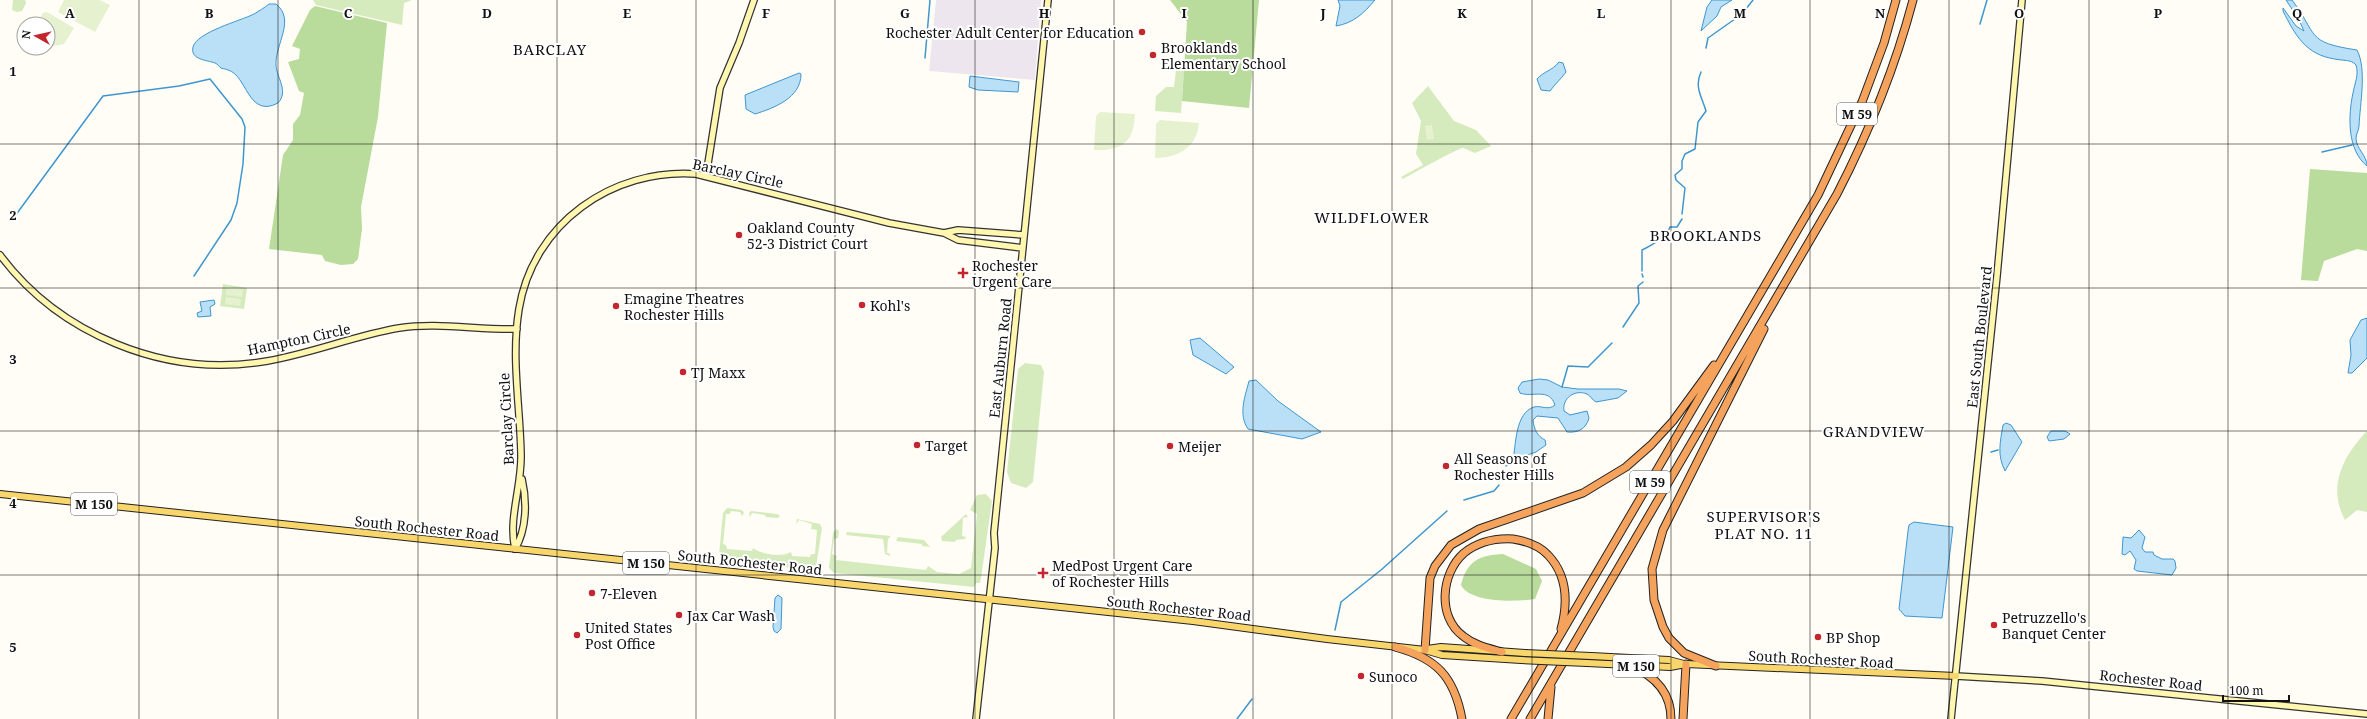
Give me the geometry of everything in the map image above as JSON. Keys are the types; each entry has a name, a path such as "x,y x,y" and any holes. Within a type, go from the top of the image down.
{"highway":[{"name":"M 59","path":"1511,719 1811,206 1843,146 1872,77 1896,0"},
{"name":"M 59","path":"1530,719 1837,194 1866,134 1898,51 1913,0"},
{"path":"1716,666 1684,653 1676,646 1663,628 1652,586 1655,554 1663,530 1791,273"},
{"path":"1424,650 1430,578 1435,566 1452,545 1479,529 1583,493 1626,467 1651,445 1673,421 1741,327"},
{"path":"1502,652 1482,646 1462,636 1454,628 1446,610 1446,586 1456,561 1464,553 1484,542 1506,539 1529,542 1538,547 1553,560 1559,569 1565,590 1565,610 1559,637"},
{"path":"1394,647 1419,655 1440,668 1455,695 1462,719"},
{"path":"1683,719 1686,664"},
{"path":"1631,666 1653,677 1662,686 1670,707 1671,719"},
{"path":"1548,719 1552,681"}],"main road":[{"name":"South Rochester Road","path":"0,494 1220,624 1424,650 1442,655 1631,666 1670,667 1686,664"},
{"name":"South Rochester Road","path":"1424,650 1441,647 1502,652 1669,660 1686,664 1716,666 1956,676"}],"street":[{"path":"706,176 720,88 740,43 754,0"},
{"name":"East Auburn Road","path":"976,719 1048,0"},
{"name":"East South Boulevard","path":"1951,719 1997,276 2022,0"},
{"name":"Barclay Circle","path":"515,549 522,537 525,505 521,476 516,384 517,330 521,297 532,266 553,233 576,210 604,192 631,180 671,173 706,176 889,223 944,233 958,240 1023,248"},
{"name":"Barclay Circle","path":"944,233 958,230 1024,235"},
{"name":"Hampton Circle","path":"0,255 37,294 81,326 109,341 134,351 186,362 230,364 266,361 409,327 517,330"},
{"name":"Barclay Circle","path":"515,549 512,537 516,497 521,476"},
{"name":"Rochester Road","path":"1956,676 2045,681 2367,714"}],"shaded area":[{"path":"936,0 1041,0 1035,80 929,71"}],"green space":[{"path":"13,0 25,0 26,3 22,11 17,12 12,10"},
{"path":"64,0 100,0 110,5 95,32 58,12"},
{"path":"313,0 412,0 404,3 402,25 316,5"},
{"path":"1170,0 1259,0 1249,108 1182,101 1187,22"},
{"path":"315,6 387,23 378,117 361,207 362,229 358,259 353,264 341,265 325,261 322,255 269,249 283,155 293,140 293,124 300,115 304,93 299,91 288,62 299,59 300,49 292,46 310,10"},
{"path":"47,12 54,16 41,16 43,13"},
{"path":"56,17 74,28 64,44 56,46"},
{"path":"1176,70 1184,71 1181,113 1155,111 1156,96 1166,87 1174,87"},
{"path":"1428,86 1454,121 1476,130 1491,146 1475,153 1463,148 1459,149 1403,179 1401,177 1423,165 1416,154 1421,121 1412,103"},
{"path":"1100,112 1135,114 1132,132 1129,138 1119,147 1094,150 1096,116"},
{"path":"1160,120 1199,123 1194,139 1184,150 1171,156 1155,158 1156,124"},
{"path":"1432,125 1434,139 1427,140 1425,126"},
{"path":"2310,169 2367,173 2367,251 2357,249 2324,261 2318,281 2301,280"},
{"path":"223,284 247,288 244,309 220,306"},
{"path":"227,287 243,289 242,297 226,295"},
{"path":"226,297 241,299 240,306 225,304"},
{"path":"1025,363 1041,365 1044,372 1033,482 1026,488 1011,483 1007,472 1018,369"},
{"path":"2367,431 2367,512 2357,510 2345,520 2337,496 2340,472 2351,451"},
{"path":"986,494 992,501 980,583 976,583 974,587 834,573 829,568 833,533 836,529 839,531 838,538 834,539 832,554 837,556 836,560 926,570 928,566 937,572 959,574 971,568 977,514 970,510 977,495"},
{"path":"727,508 742,510 744,513 742,516 740,512 731,511 730,514 726,514 723,544 726,545 727,549 752,551 753,548 761,552 777,555 791,552 792,556 810,557 811,554 815,554 817,530 811,529 812,524 799,520 796,524 797,519 820,524 822,528 816,567 812,570 721,560 719,555 723,513"},
{"path":"751,511 777,514 780,516 778,518 766,517 765,515 752,513 750,517 749,513"},
{"path":"966,514 968,517 963,518 962,536 966,537 965,539 956,540 955,542 942,541 941,537"},
{"path":"847,532 891,536 888,539 887,553 890,554 890,556 885,554 883,539 846,535"},
{"path":"898,537 924,540 930,547 922,546 922,544 896,541"},
{"path":"1503,554 1536,569 1542,581 1535,599 1506,601 1483,598 1466,591 1461,585 1467,570 1475,561 1487,556"}],"water":[{"path":"1338,0 1375,0 1358,17 1342,25 1336,26 1340,6"},
{"path":"1712,0 1732,0 1721,7 1717,16 1701,31 1707,7"},
{"path":"2286,0 2292,0 2315,36 2329,44 2357,50 2362,67 2362,77 2359,128 2356,135 2356,142 2367,162 2367,166 2360,159 2352,142 2350,112 2357,75 2356,65 2349,61 2325,57 2309,48 2297,36 2283,11 2283,8 2296,26 2304,31"},
{"path":"269,4 276,4 282,10 285,25 278,49 276,65 282,85 282,94 278,103 268,106 260,105 254,101 240,80 234,74 221,68 215,63 200,59 194,55 193,47 202,36 254,14"},
{"path":"1559,62 1563,63 1566,72 1550,91 1541,90 1537,79"},
{"path":"799,73 801,74 800,82 796,90 785,101 770,109 755,114 746,109 745,95"},
{"path":"970,76 1019,82 1018,92 978,90 969,87"},
{"path":"214,300 215,304 210,307 211,316 198,317 197,313 202,311 200,302"},
{"path":"2367,318 2367,358 2352,373 2348,373 2351,355 2350,340 2361,320"},
{"path":"1200,338 1234,367 1226,374 1193,355 1190,340"},
{"path":"1539,379 1548,380 1562,387 1578,389 1619,389 1627,391 1618,398 1596,402 1587,394 1578,393 1570,396 1565,402 1564,411 1570,415 1587,411 1589,418 1584,428 1575,432 1567,432 1558,418 1537,416 1533,420 1534,426 1536,432 1545,440 1546,445 1536,452 1513,460 1516,438 1523,416 1528,410 1534,407 1550,408 1555,405 1549,396 1520,393 1518,388 1522,382"},
{"path":"1256,380 1278,401 1321,432 1302,439 1248,429 1243,417 1243,405 1249,381"},
{"path":"2006,423 2011,425 2022,442 2005,471 2002,465 2000,449 2003,425"},
{"path":"2051,431 2065,431 2070,434 2064,439 2049,441 2047,437"},
{"path":"1914,522 1953,527 1942,618 1905,616 1899,609 1909,525"},
{"path":"2139,530 2145,537 2142,548 2145,552 2153,552 2154,555 2162,559 2173,559 2175,561 2176,568 2172,575 2137,571 2134,569 2136,560 2130,551 2125,555 2122,554 2123,537 2131,538"},
{"path":"778,595 782,598 781,629 777,633 774,631 773,627 775,598"}],"waterway":[{"path":"925,58 930,0"},
{"path":"1706,48 1708,38 1742,14 1753,0"},
{"path":"1980,24 1987,0"},
{"path":"1682,214 1685,188 1676,180 1675,175 1682,169 1682,161 1685,154 1695,149 1698,122 1706,111 1698,87 1701,72"},
{"path":"15,216 103,96 179,86 210,79 242,119 245,127 243,164 237,203 231,220 194,276"},
{"path":"2322,152 2352,145"},
{"path":"1642,271 1642,250 1666,236 1670,227 1677,227 1682,219"},
{"path":"1623,327 1639,303 1638,286 1643,282"},
{"path":"1562,387 1568,366 1588,367 1612,343"},
{"path":"1991,452 1998,450"},
{"path":"1506,466 1513,460"},
{"path":"1464,500 1494,491 1499,485"},
{"path":"1335,630 1341,602 1381,570 1447,511"},
{"path":"1237,719 1252,699"}],"place":[{"name":"Rochester Adult Center for Education","path":"1142,32"},
{"name":"Brooklands Elementary School","path":"1153,55"},
{"name":"Oakland County 52-3 District Court","path":"739,235"},
{"name":"Rochester Urgent Care","path":"963,273"},
{"name":"Kohl's","path":"862,305"},
{"name":"Emagine Theatres Rochester Hills","path":"616,306"},
{"name":"TJ Maxx","path":"683,372"},
{"name":"Target","path":"917,445"},
{"name":"Meijer","path":"1170,446"},
{"name":"All Seasons of Rochester Hills","path":"1446,466"},
{"name":"MedPost Urgent Care of Rochester Hills","path":"1043,573"},
{"name":"7-Eleven","path":"592,593"},
{"name":"Jax Car Wash","path":"679,615"},
{"name":"Petruzzello's Banquet Center","path":"1994,625"},
{"name":"United States Post Office","path":"577,635"},
{"name":"BP Shop","path":"1818,637"},
{"name":"Sunoco","path":"1361,676"}],"district":[{"name":"BARCLAY","path":"550,49"},
{"name":"WILDFLOWER","path":"1372,217"},
{"name":"BROOKLANDS","path":"1706,235"},
{"name":"GRANDVIEW","path":"1874,431"},
{"name":"SUPERVISOR'S PLAT NO. 11","path":"1764,524"}]}
